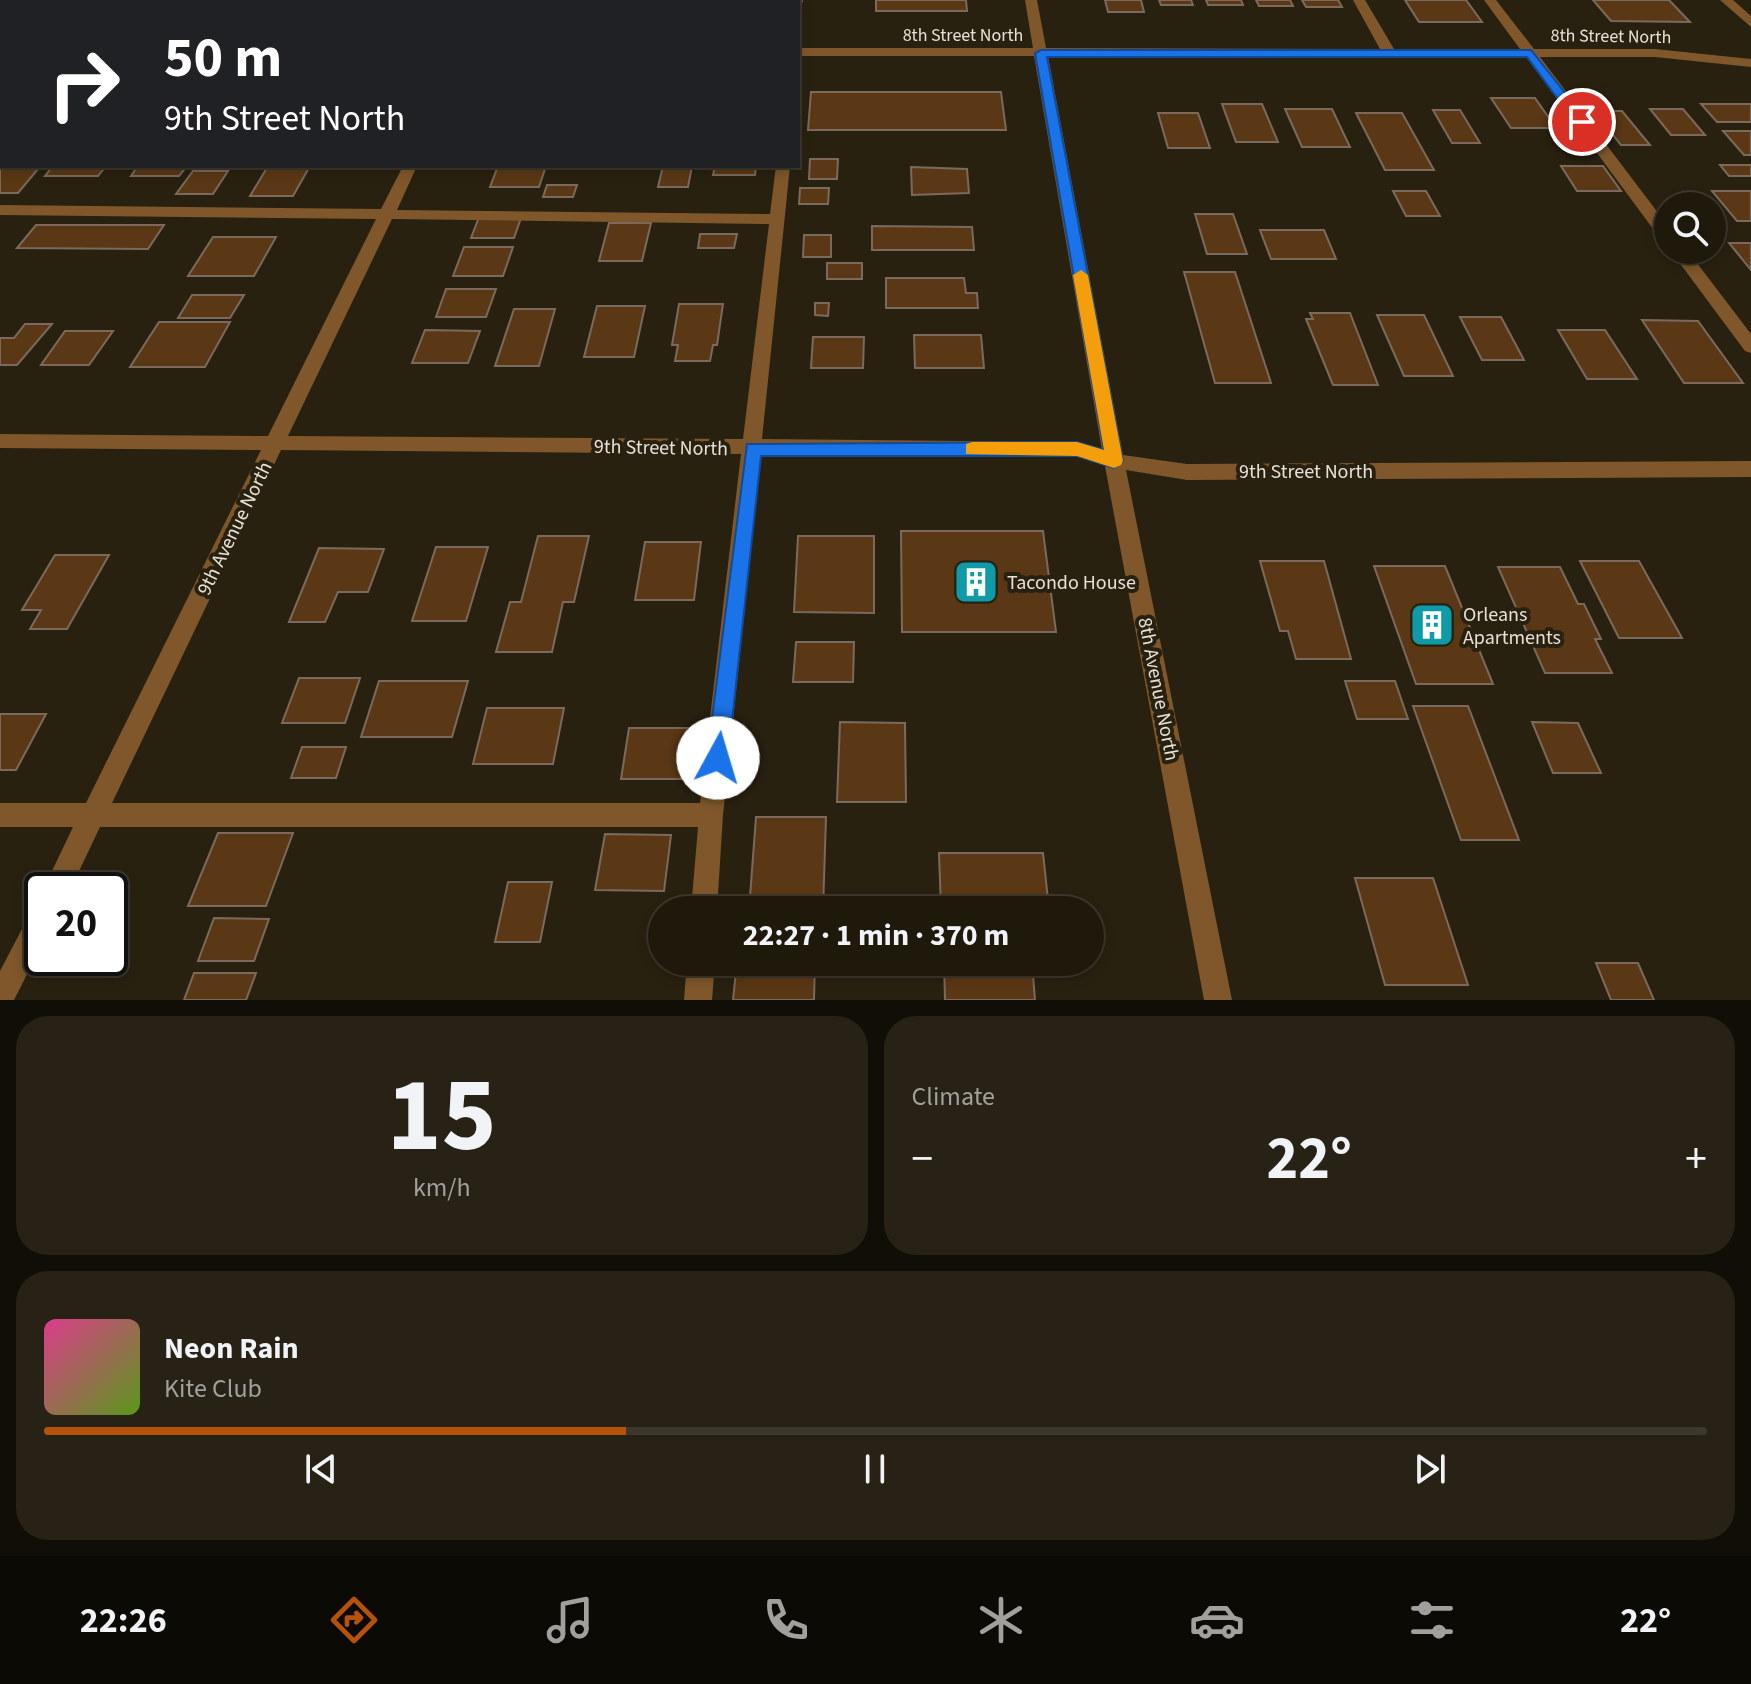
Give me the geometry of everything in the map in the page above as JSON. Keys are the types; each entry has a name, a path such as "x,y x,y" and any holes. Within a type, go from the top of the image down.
{"street":[{"name":"8th Avenue North","path":"1031,0 1114,461 1218,1000"},
{"path":"1359,0 1390,54"},
{"path":"1490,0 1654,218"},
{"path":"1726,0 1751,23"},
{"name":"8th Street North","path":"800,52 1655,53 1751,63"},
{"name":"9th Avenue North","path":"65,872 409,168"},
{"path":"705,896 711,815 783,168"},
{"path":"0,210 779,219"},
{"path":"1689,264 1751,347"},
{"name":"9th Street North","path":"0,441 277,440 753,449 1077,449 1114,461 1187,472 1751,469"},
{"path":"0,815 711,815"},
{"path":"0,999 24,952"},
{"path":"698,1000 700,976"}],"building":[{"path":"876,0 966,0 967,11 876,11"},
{"path":"1105,0 1141,0 1144,12 1108,12"},
{"path":"1159,0 1191,0 1193,5 1161,5"},
{"path":"1206,0 1241,0 1243,5 1208,5"},
{"path":"1256,0 1290,0 1293,6 1259,6"},
{"path":"1302,0 1338,0 1342,7 1306,7"},
{"path":"1405,0 1466,0 1482,22 1419,22"},
{"path":"1593,0 1669,0 1690,22 1611,21"},
{"path":"811,92 1001,92 1006,130 808,130"},
{"path":"1491,98 1535,98 1556,128 1511,128"},
{"path":"1222,104 1262,104 1278,142 1236,142"},
{"path":"1701,104 1751,104 1751,122 1717,122"},
{"path":"1285,109 1332,109 1350,147 1302,147"},
{"path":"1650,109 1683,109 1705,135 1671,135"},
{"path":"1433,110 1460,110 1480,143 1452,143"},
{"path":"1594,111 1622,111 1650,145 1621,145"},
{"path":"1158,113 1198,113 1210,148 1168,148"},
{"path":"1356,113 1402,113 1434,170 1385,170"},
{"path":"1723,131 1751,131 1751,155 1744,155"},
{"path":"810,159 838,159 837,179 809,179"},
{"path":"1720,165 1751,165 1751,176 1729,176"},
{"path":"1561,166 1603,166 1621,191 1577,191"},
{"path":"911,167 967,169 969,193 912,195"},
{"path":"51,168 104,168 98,176 45,176"},
{"path":"137,168 185,168 179,176 131,176"},
{"path":"267,168 309,168 293,196 250,196"},
{"path":"497,168 545,168 539,187 490,187"},
{"path":"663,168 692,168 688,187 658,187"},
{"path":"715,168 756,168 755,175 713,175"},
{"path":"0,169 38,169 18,193 0,193"},
{"path":"193,171 228,171 213,194 176,194"},
{"path":"547,185 577,185 573,197 543,197"},
{"path":"800,188 829,188 828,204 799,204"},
{"path":"1393,191 1426,191 1440,216 1406,216"},
{"path":"1751,191 1751,221 1737,221 1726,208 1726,192 1713,192"},
{"path":"1195,214 1233,214 1247,254 1207,254"},
{"path":"479,217 521,218 514,238 471,238"},
{"path":"609,223 651,223 642,261 599,261"},
{"path":"36,225 164,225 148,249 17,248"},
{"path":"872,226 972,227 974,250 872,250"},
{"path":"1260,230 1324,230 1336,259 1271,259"},
{"path":"700,234 737,234 734,248 698,248"},
{"path":"804,235 831,235 831,257 803,257"},
{"path":"213,237 276,237 254,276 188,276"},
{"path":"1729,243 1751,243 1751,270"},
{"path":"464,247 513,247 503,276 453,276"},
{"path":"827,263 862,263 862,279 827,279"},
{"path":"1184,272 1235,272 1271,383 1215,383"},
{"path":"886,278 964,278 966,293 977,293 978,308 886,308"},
{"path":"446,289 496,289 486,317 436,317"},
{"path":"192,295 244,295 230,318 178,318"},
{"path":"815,303 829,303 828,316 815,315"},
{"path":"679,304 723,304 717,345 713,345 710,361 675,361 678,345 672,345"},
{"path":"597,306 645,306 634,357 584,357"},
{"path":"514,309 555,309 539,366 495,366"},
{"path":"1310,313 1350,313 1378,385 1333,385 1306,319 1313,319"},
{"path":"1377,315 1424,315 1453,376 1404,376"},
{"path":"1460,317 1501,317 1524,360 1482,360"},
{"path":"1642,320 1698,321 1743,383 1684,383"},
{"path":"159,322 230,322 205,367 130,367"},
{"path":"25,324 52,324 17,365 0,365 0,338 14,338"},
{"path":"425,330 480,331 468,363 412,363"},
{"path":"1558,330 1605,330 1637,379 1587,379"},
{"path":"65,331 113,331 89,365 41,365"},
{"path":"914,335 981,335 984,368 915,368"},
{"path":"813,337 864,337 863,368 811,368"},
{"name":"Tacondo House","path":"901,531 1043,531 1056,632 902,632"},
{"path":"538,536 589,536 574,602 563,602 552,652 496,652 510,602 521,602"},
{"path":"798,536 874,536 874,613 794,612"},
{"path":"645,542 701,542 694,600 635,600"},
{"path":"436,547 488,547 466,621 412,621"},
{"path":"319,548 384,549 368,592 338,592 325,622 289,622"},
{"path":"55,555 109,555 67,629 30,629 41,610 22,610"},
{"path":"1260,561 1324,561 1351,659 1296,659 1288,631 1280,631"},
{"path":"1580,561 1639,561 1682,638 1619,638"},
{"name":"Orleans Apartments","path":"1374,566 1445,566 1493,684 1416,684"},
{"path":"1498,567 1560,567 1578,604 1584,604 1601,639 1595,639 1612,673 1545,673"},
{"path":"796,642 854,642 853,682 793,682"},
{"path":"299,678 360,678 345,723 282,723"},
{"path":"379,681 468,681 452,737 361,737"},
{"path":"1345,681 1395,681 1408,719 1357,719"},
{"path":"1413,706 1468,706 1519,840 1461,840"},
{"path":"487,708 564,708 553,764 473,764"},
{"path":"0,714 46,714 16,770 0,770"},
{"path":"840,722 905,723 906,802 837,802"},
{"path":"1532,722 1578,723 1601,773 1553,773"},
{"path":"629,728 701,728 695,779 621,779"},
{"path":"302,747 346,747 336,778 291,778"},
{"path":"756,817 826,817 823,896 750,896"},
{"path":"218,833 293,833 266,906 188,906"},
{"path":"605,834 671,835 664,891 595,890"},
{"path":"939,853 1043,853 1048,896 941,896"},
{"path":"1355,878 1433,878 1468,985 1385,985"},
{"path":"508,882 552,882 540,942 495,942"},
{"path":"214,918 269,919 254,961 198,961"},
{"path":"1596,963 1638,963 1654,1000 1611,1000"},
{"path":"194,973 256,973 246,1000 184,1000"},
{"path":"736,976 815,976 814,1000 733,1000"},
{"path":"944,976 1033,976 1035,1000 945,1000"}],"slow traffic":[{"path":"972,449 1077,449 1114,461 1081,275"}],"place":[{"name":"Tacondo House","path":"976,582"},
{"name":"Orleans Apartments","path":"1432,625"}],"route":[{"path":"718,758 753,449 1077,449 1114,461 1041,53 1531,54 1582,122"}]}
